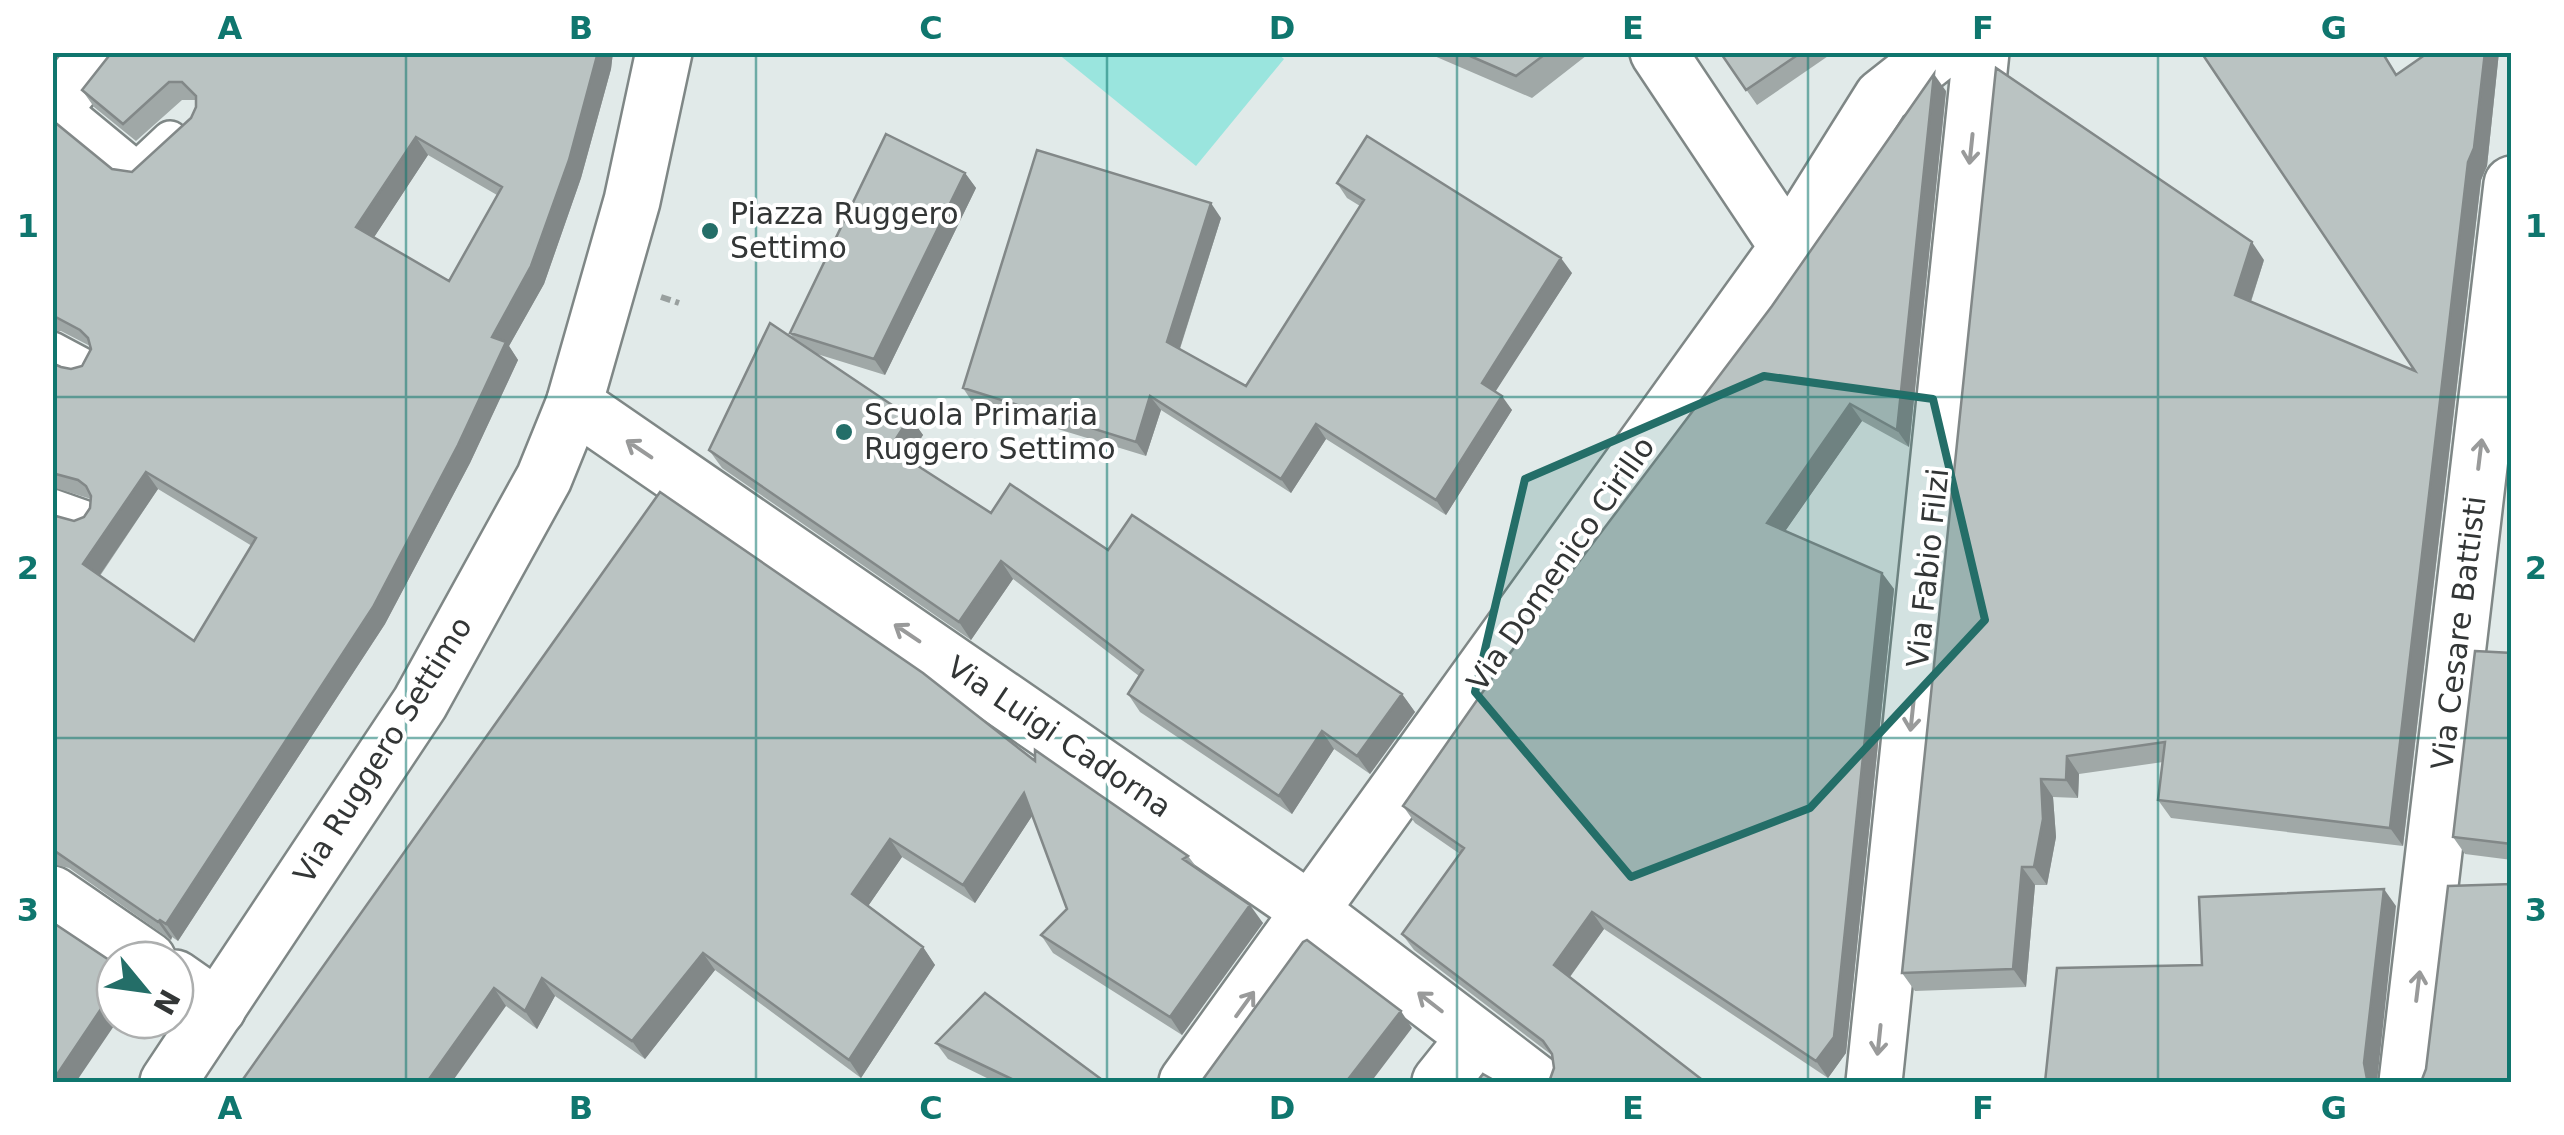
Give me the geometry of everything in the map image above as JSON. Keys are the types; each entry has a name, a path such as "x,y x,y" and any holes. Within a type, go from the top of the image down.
{"street":[{"path":"55,107 100,52"},
{"path":"574,404 632,201 664,52"},
{"path":"1658,52 1788,247"},
{"name":"Via Domenico Cirillo","path":"1187,1082 1788,247 1882,97 1939,52"},
{"name":"Via Fabio Filzi","path":"1874,1082 1981,52"},
{"name":"Via Cesare Battisti","path":"2407,1082 2512,184"},
{"name":"Via Luigi Cadorna","path":"574,404 1312,912 1535,1082"},
{"name":"Via Ruggero Settimo","path":"168,1082 196,993 420,703 544,478 574,404"},
{"path":"52,894 119,940"},
{"path":"1440,1082 1476,1037"}],"lane":[{"path":"55,107 137,170 188,120"}],"highlighted area":[{"path":"1764,376 1933,399 1985,620 1810,808 1631,877 1475,692 1525,479"}],"shaded area":[{"path":"1057,53 1277,53 1284,59 1196,166"}],"building":[{"path":"112,52 598,52 569,160 531,266 492,337 506,342 458,445 373,607 166,924 52,849 52,515 74,521 84,517 91,496 78,480 52,473 52,363 71,369 82,366 91,349 80,330 52,315 52,120 112,169 132,172 191,118 196,96 182,82 169,82 123,124 82,90","holes":["416,137 502,187 449,281 356,227","146,472 256,538 194,641 83,564"]},
{"path":"1461,52 1548,52 1516,76"},
{"path":"1720,52 1802,52 1746,90"},
{"path":"2201,52 2382,52 2396,75 2429,52 2485,52 2474,148 2468,162 2390,828 2158,800 2165,742 2067,756 2066,780 2041,779 2043,819 2034,867 2022,867 2013,969 1902,973 1996,68 2252,242 2235,295 2415,371"},
{"path":"1934,74 1897,430 1850,404 1767,523 1882,573 1834,1037 1816,1061 1592,912 1554,965 1705,1082 1549,1082 1554,1068 1552,1054 1543,1041 1402,934 1464,848 1403,806 1510,653 1772,306"},
{"path":"886,134 965,173 874,359 790,333"},
{"path":"1367,136 1561,258 1482,383 1502,396 1436,500 1316,424 1281,479 1150,396 1136,442 963,388 1037,150 1211,203 1167,342 1246,386 1364,200 1337,183"},
{"path":"770,323 910,417 890,448 991,513 1010,484 1108,550 1132,515 1402,694 1357,756 1322,731 1279,796 1128,694 1143,670 1001,561 959,622 709,450"},
{"path":"660,492 923,673 1035,761 1035,750 1188,856 1183,859 1250,905 1170,1017 1041,935 1067,909 1024,793 963,885 890,839 852,894 923,947 849,1060 703,953 632,1041 542,978 525,1011 494,988 427,1082 241,1082"},
{"path":"2475,651 2512,653 2512,844 2453,837"},
{"path":"2512,884 2512,1082 2421,1082 2426,1069 2448,886"},
{"path":"2384,889 2364,1063 2370,1082 2045,1082 2057,968 2202,965 2199,897"},
{"path":"52,922 95,951 95,1018 52,1082"},
{"path":"1307,940 1401,1011 1346,1082 1201,1082 1303,942"},
{"path":"985,993 1105,1082 1018,1082 936,1043"},
{"path":"1483,1074 1497,1082 1477,1082"}],"place":[{"name":"Piazza Ruggero Settimo","path":"710,231"},
{"name":"Scuola Primaria Ruggero Settimo","path":"844,432"}]}
